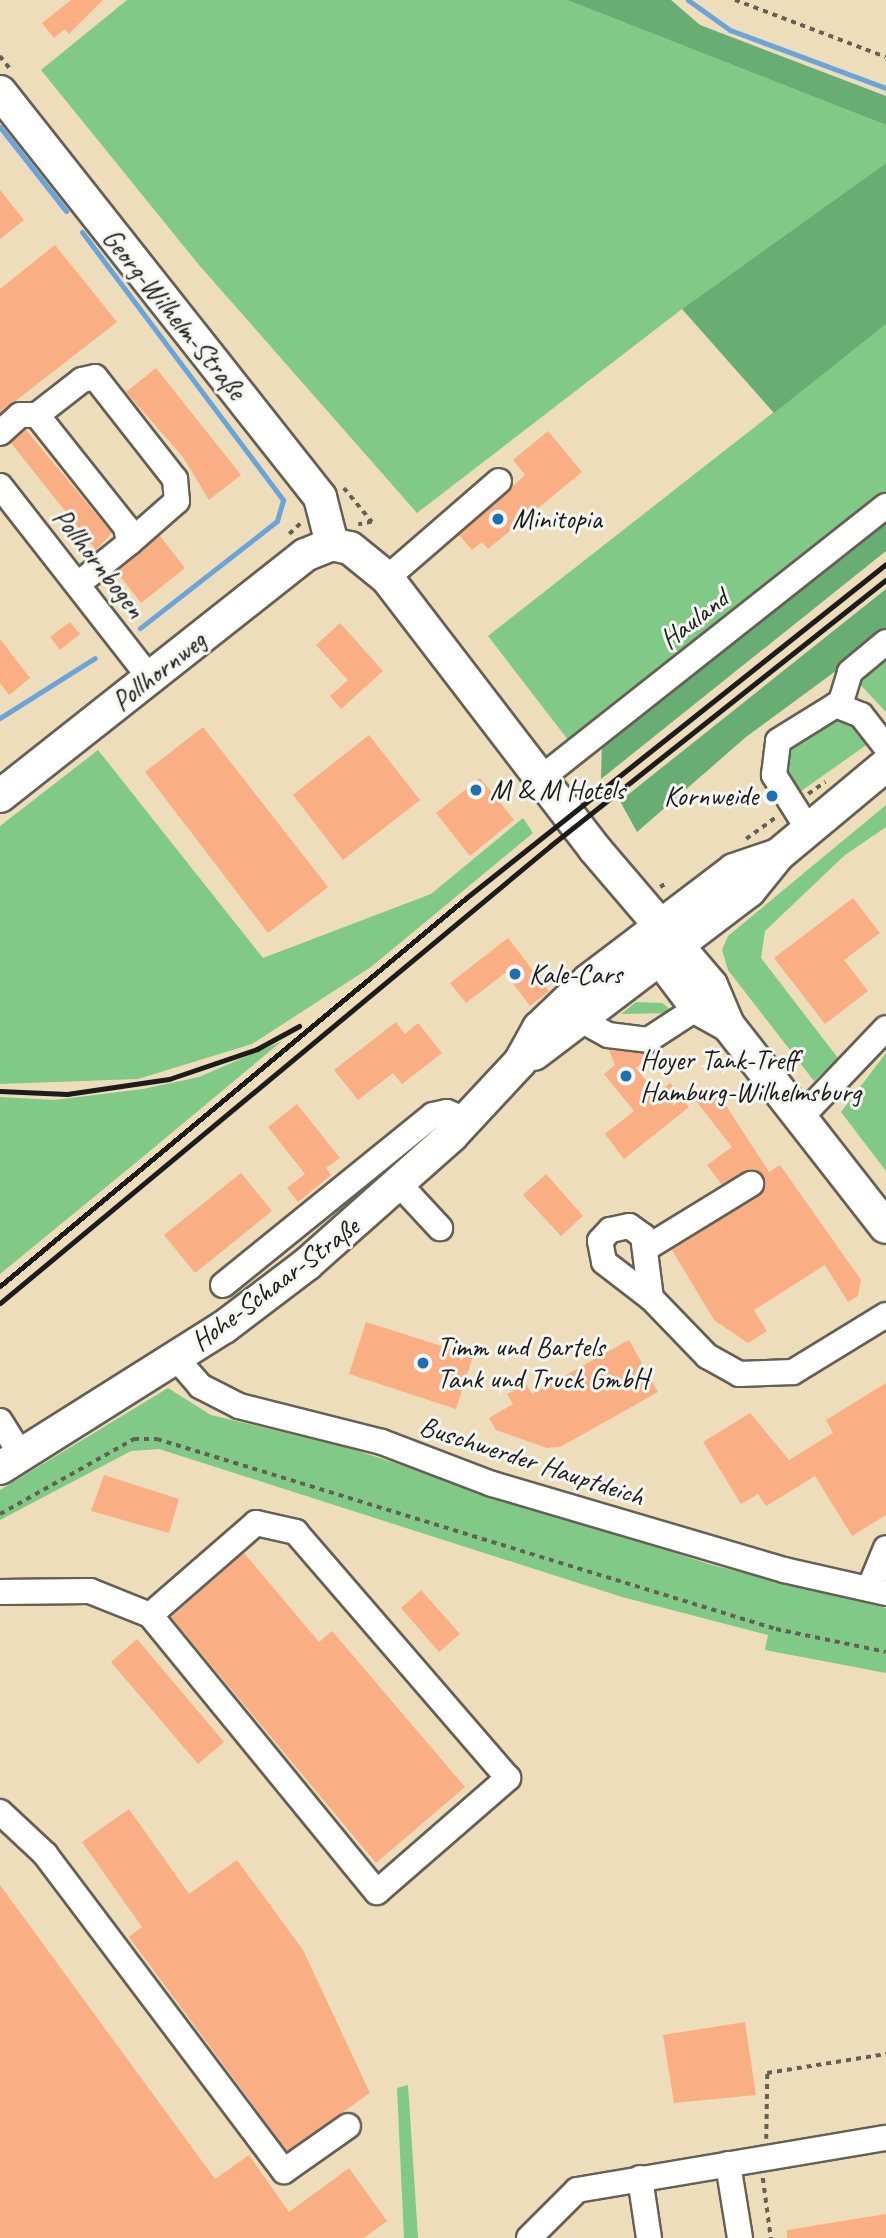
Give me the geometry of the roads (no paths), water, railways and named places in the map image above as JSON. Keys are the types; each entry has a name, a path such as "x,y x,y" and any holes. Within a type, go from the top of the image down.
{"main road":[{"name":"Georg-Wilhelm-Straße","path":"0,92 320,497 326,546"},
{"path":"326,546 368,558 387,578 594,848 661,941 697,1008 728,1025"},
{"name":"Pollhornweg","path":"0,796 150,678 326,546"},
{"path":"661,941 749,891 778,855 886,765"},
{"path":"661,941 718,995 728,1025 803,1115 886,1227"},
{"name":"Hohe-Schaar-Straße","path":"10,1461 176,1358 277,1288 400,1185 520,1062 581,1020 661,941"},
{"name":"Hohe-Schaar-Straße","path":"520,1062 539,1028 661,941"}],"street":[{"path":"0,433 20,415 37,415 82,380 95,377 175,480 177,501 78,584"},
{"path":"37,415 126,527 129,543"},
{"path":"387,578 499,481"},
{"name":"Pollhornbogen","path":"0,486 150,678"},
{"name":"Hauland","path":"540,779 886,506"},
{"path":"808,829 774,775 772,754 798,725 840,705 850,672 886,642"},
{"path":"840,705 861,715 886,747"},
{"path":"581,1020 608,1035 648,1040 697,1008"},
{"path":"803,1115 886,1028"},
{"path":"223,1286 433,1115 447,1112 466,1120"},
{"path":"648,1247 751,1184"},
{"path":"400,1185 440,1228"},
{"path":"651,1298 648,1247 637,1230 623,1226 604,1235 599,1250 615,1272 651,1298 707,1356 730,1371 761,1378 793,1372 886,1315"},
{"name":"Buschwerder Hauptdeich","path":"176,1358 200,1386 239,1406 358,1435 492,1484 877,1591"},
{"path":"0,1420 10,1461"},
{"path":"0,1592 90,1591 150,1615 377,1892 508,1778 296,1532 256,1523 150,1615"},
{"path":"877,1591 886,1548"},
{"path":"0,1812 45,1854 284,2171 348,2126"},
{"path":"529,2238 577,2190 886,2138"},
{"path":"729,2164 740,2238"},
{"path":"640,2178 649,2238"}],"waterway":[{"path":"688,0 730,30 886,88"},
{"path":"0,127 66,211"},
{"path":"82,232 283,500 277,521 140,628"},
{"path":"0,718 95,658"}],"railway":[{"path":"0,1286 466,898 886,564"},
{"path":"0,1303 550,846 886,580"},
{"path":"0,1091 67,1094 169,1079 257,1049 299,1026"}],"place":[{"name":"Minitopia","path":"498,519"},
{"name":"M & M Hotels","path":"476,790"},
{"name":"Kornweide","path":"772,796"},
{"name":"Kale-Cars","path":"515,974"},
{"name":"Hoyer Tank-Treff Hamburg-Wilhelmsburg","path":"626,1076"},
{"name":"Timm und Bartels Tank und Truck GmbH","path":"423,1363"}]}
